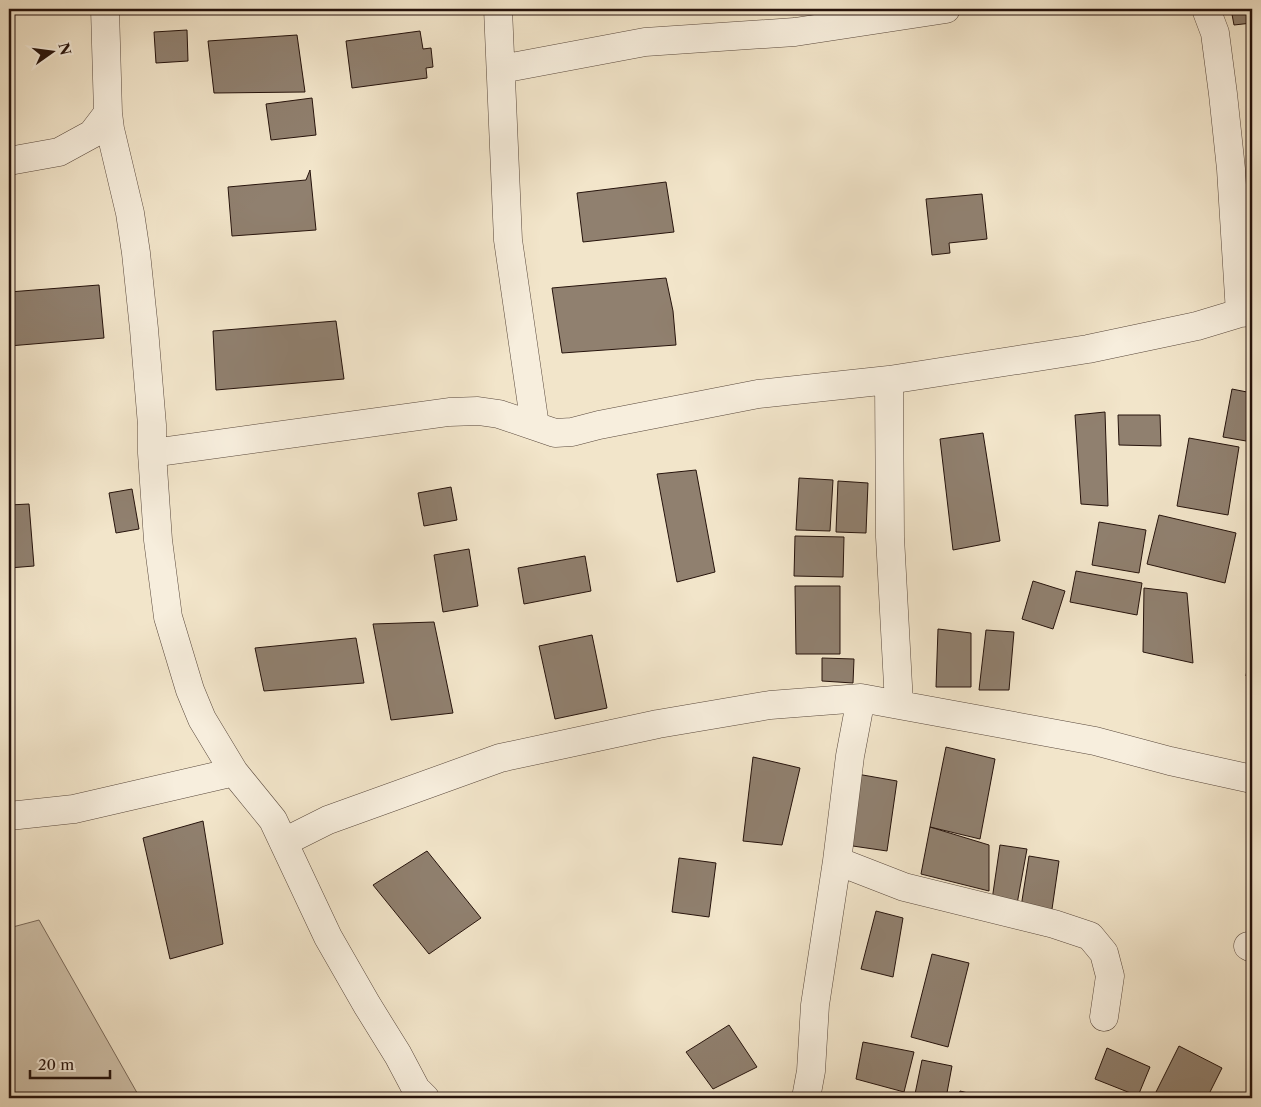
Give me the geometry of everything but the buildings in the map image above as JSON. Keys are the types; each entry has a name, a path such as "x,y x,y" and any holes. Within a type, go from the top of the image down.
{"street":[{"path":"105,9 108,113 130,213 136,253 152,425 158,540 168,617 190,690 202,719 234,772 273,820 328,937 416,1089 425,1098"},
{"path":"498,9 508,240 535,426"},
{"path":"501,69 645,42 795,32 847,16 946,9"},
{"path":"152,453 449,412 478,411 498,414 555,432 572,432 758,394 889,380 1088,349 1197,326 1246,312 1215,33 1206,9"},
{"path":"9,161 59,152 92,134 108,113"},
{"path":"889,380 890,537 899,704"},
{"path":"806,1098 811,1071 815,1005 837,861 850,756 861,698"},
{"path":"284,842 328,820 500,758 658,724 761,706 861,698 1095,741 1170,761 1252,779"},
{"path":"9,816 74,809 234,772"},
{"path":"837,861 904,887 1054,924 1090,936 1104,953 1110,976 1104,1017"}],"shaded area":[{"path":"39,920 140,1098 9,1098 9,928"}]}
